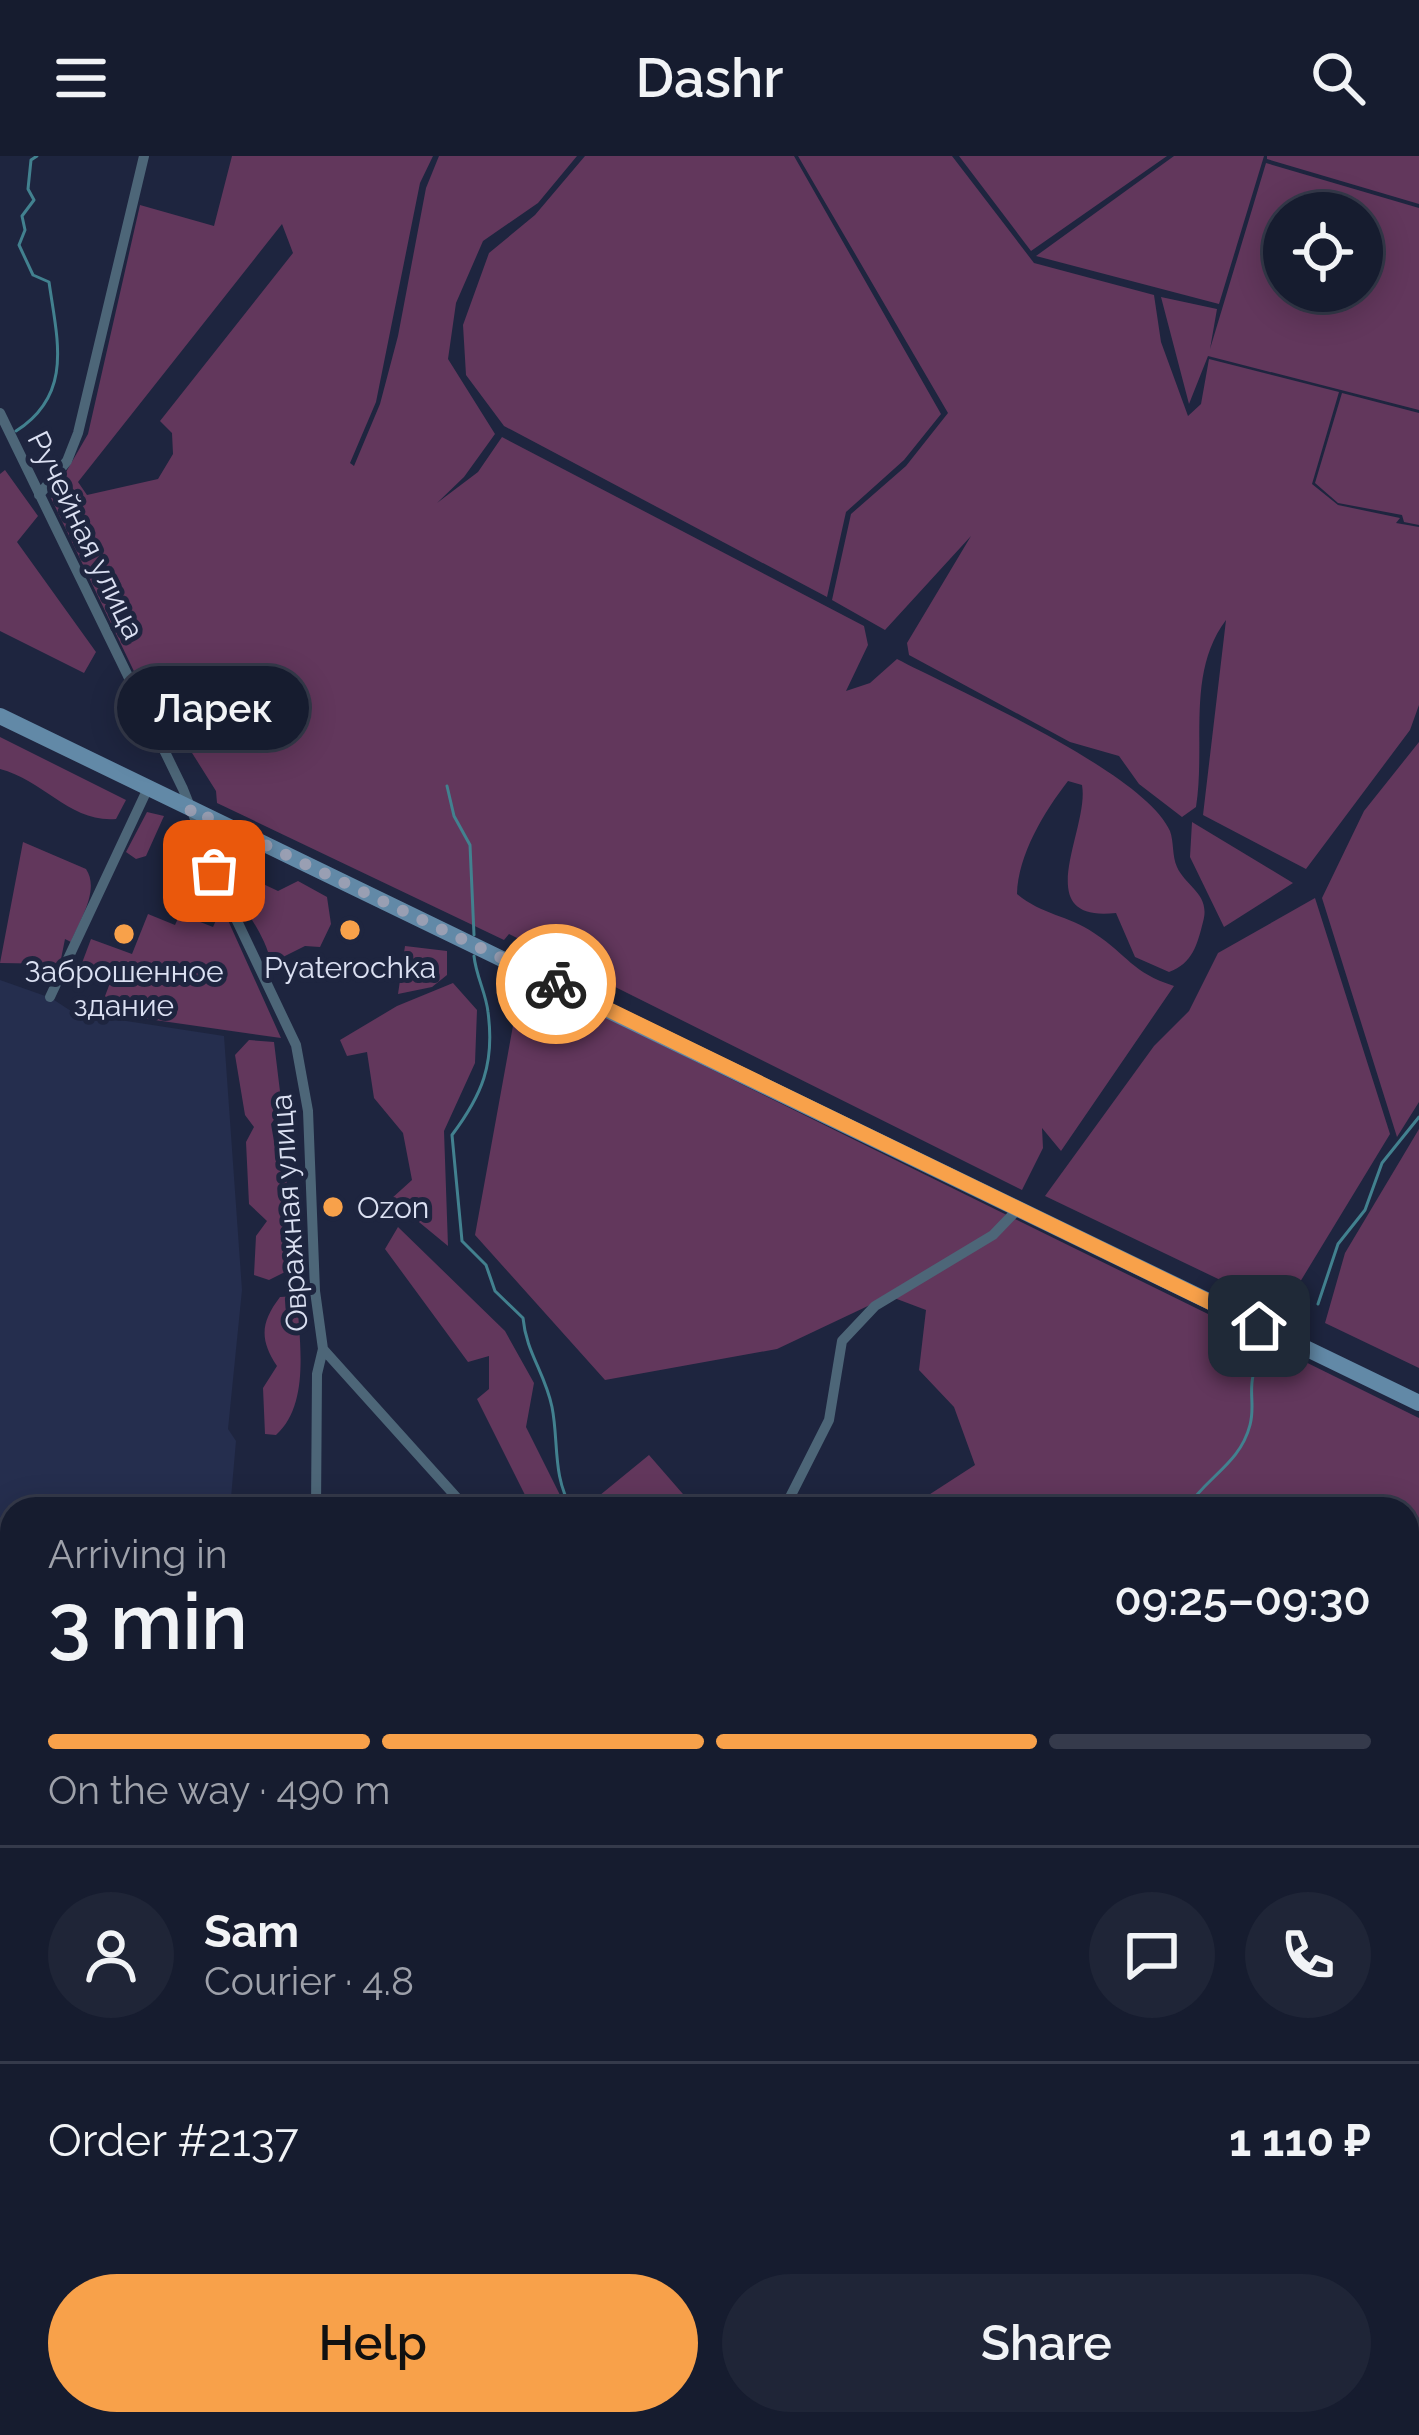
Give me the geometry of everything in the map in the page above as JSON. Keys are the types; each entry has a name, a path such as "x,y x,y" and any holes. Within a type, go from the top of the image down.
{"main road":[{"path":"0,716 1419,1403"}],"street":[{"path":"39,494 67,461 78,433 145,156"},
{"name":"Ручейная улица","path":"0,413 190,809"},
{"path":"50,997 148,788"},
{"name":"Овражная улица","path":"190,809 296,1045 308,1111 315,1291 323,1349 456,1497"},
{"path":"790,1497 829,1420 842,1341 875,1306 993,1235 1018,1209"},
{"path":"316,1497 317,1374 323,1349"}],"shaded area":[{"path":"232,156 433,156 420,183 376,402 350,463 354,466 380,404 426,188 439,156 577,156 538,203 483,241 456,303 448,359 495,434 464,477 437,503 478,472 502,437 864,626 868,645 846,691 870,683 897,659 1047,735 1125,784 1153,808 1170,831 1177,867 1201,898 1205,912 1193,952 1169,972 1135,957 1116,913 1089,912 1074,903 1068,888 1069,869 1082,785 1068,781 1027,849 1017,894 1084,927 1139,969 1174,986 1061,1151 1042,1128 1043,1148 1022,1190 509,934 504,940 217,803 216,791 182,737 164,734 51,498 88,434 140,205 214,226","holes":["282,224 293,253 160,421 172,433 173,454 158,479 87,495 78,482"]},
{"path":"585,156 794,156 941,414 904,460 846,512 827,597 504,426 466,375 463,325 489,253 535,215"},
{"path":"798,156 952,156 1034,263 1154,295 1161,342 1188,416 1201,404 1209,359 1339,392 1312,484 1338,505 1400,518 1396,523 1419,527 1419,705 1410,730 1306,869 1203,815 1226,620 1206,663 1202,686 1196,807 1182,817 1139,784 1119,756 1070,742 909,655 907,643 971,536 885,630 832,600 851,514 906,466 948,413"},
{"path":"959,156 1167,156 1031,251"},
{"path":"1174,156 1264,156 1219,304 1036,256"},
{"path":"1419,156 1419,204 1383,192 1267,159"},
{"path":"1266,163 1365,192 1263,192 1263,312 1383,312 1383,197 1419,208 1419,410 1208,356 1189,404 1161,297 1217,309 1210,349"},
{"path":"1342,393 1419,413 1419,525 1404,522 1402,515 1338,503 1315,483"},
{"path":"5,470 38,516 17,542 96,652 84,673 0,631 0,474"},
{"path":"0,737 126,800 116,819 71,808 0,769"},
{"path":"1419,742 1419,1102 1397,1137 1322,898 1364,811"},
{"path":"147,812 164,816 146,856 136,859 126,852"},
{"path":"1192,822 1293,883 1224,927 1190,857"},
{"path":"23,842 86,869 90,877 87,905 71,942 65,939 60,964 0,963"},
{"path":"222,851 247,861 261,883 278,891 298,881 327,897 331,924 320,947 305,946 271,963 230,881"},
{"path":"1315,898 1390,1134 1283,1310 1045,1196 1154,1046 1189,1011 1218,953"},
{"path":"222,907 281,1038 99,1012 113,975 82,963 91,939 132,954 148,914 175,925 180,914 213,927"},
{"path":"405,946 447,951 447,975 432,987 398,994"},
{"path":"522,976 1419,1418 1419,1497 926,1497 975,1465 954,1407 919,1370 926,1310 889,1296 777,1349 605,1380 475,1235"},
{"path":"0,980 51,998 74,1013 224,1036 242,1290 228,1429 236,1441 231,1497 0,1497"},
{"path":"453,983 477,1010 475,1063 444,1131 448,1246 391,1199 412,1180 403,1133 374,1098 367,1052 347,1056 340,1040 397,1006"},
{"path":"249,1040 274,1042 282,1108 271,1124 277,1159 288,1172 283,1210 293,1225 287,1271 269,1280 254,1275 256,1236 267,1221 249,1204 246,1142 254,1127 245,1115 235,1055"},
{"path":"1419,1129 1419,1368 1325,1323 1345,1253"},
{"path":"398,1227 505,1331 534,1383 526,1427 561,1497 526,1497 477,1399 489,1389 489,1356 468,1362 385,1249"},
{"path":"297,1296 299,1389 287,1422 276,1435 265,1434 263,1388 277,1366 267,1347 266,1323 280,1297"},
{"path":"649,1455 686,1497 598,1497"}],"waterway":[{"path":"16,431 47,400 57,364 49,282 33,275 19,245 25,230 22,216 34,200 28,189 31,160 37,156"},
{"path":"447,786 454,816 470,845 474,935"},
{"path":"474,956 487,1005 490,1048 478,1092 452,1135 462,1241 486,1265 495,1291 523,1318 552,1407 566,1497"},
{"path":"1318,1304 1338,1244 1365,1210 1382,1163 1419,1117"},
{"path":"1196,1497 1245,1438 1253,1376 1294,1352"}],"way so far":[{"path":"214,871 190,809 556,984"}],"place":[{"name":"Ларек","path":"214,871"},
{"name":"Pyaterochka","path":"350,930"},
{"name":"Заброшенное здание","path":"124,934"},
{"name":"Ozon","path":"333,1207"}],"route":[{"path":"556,984 1259,1326"}]}
